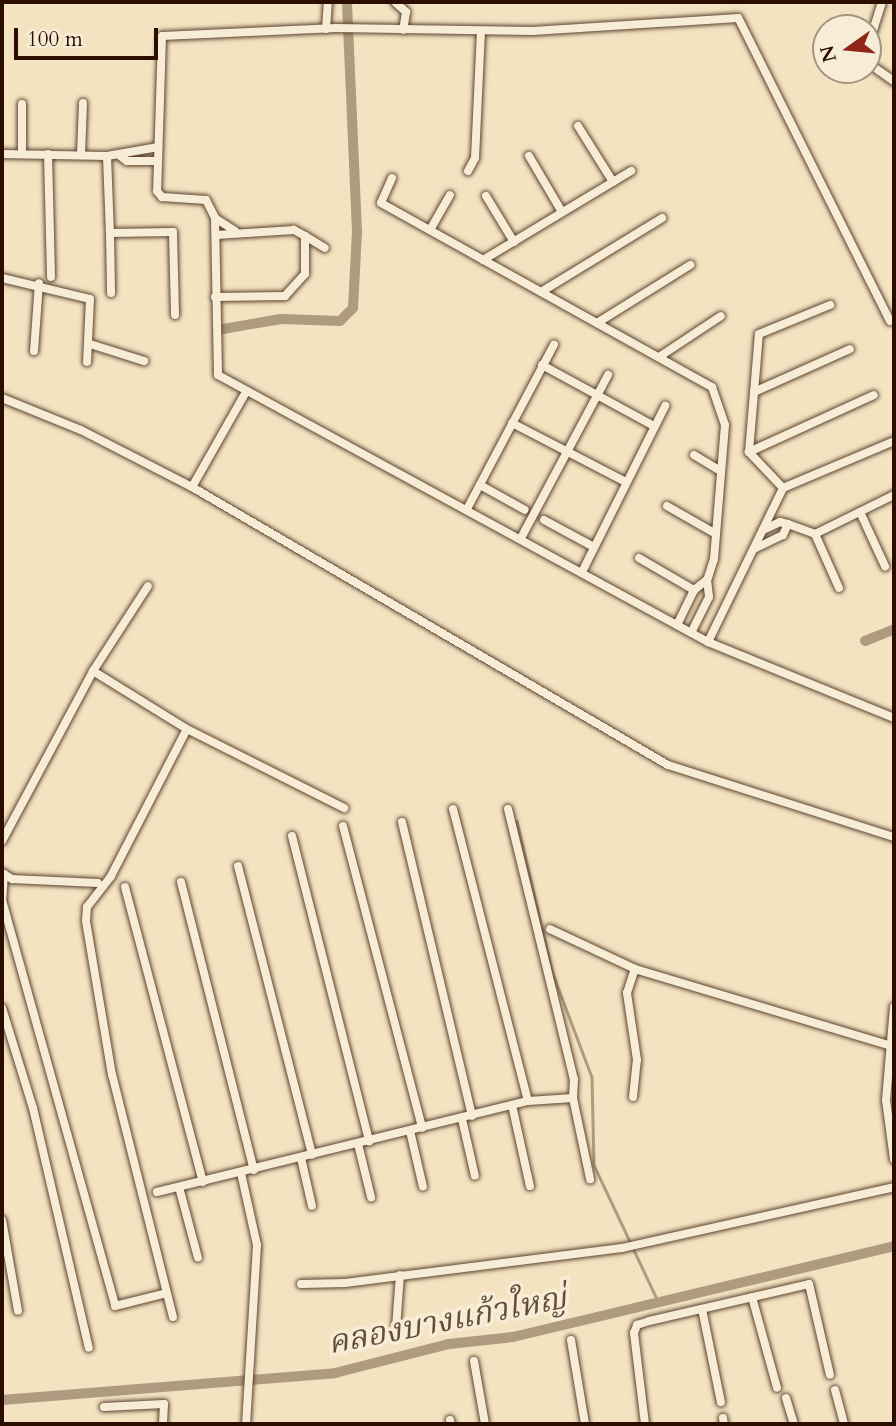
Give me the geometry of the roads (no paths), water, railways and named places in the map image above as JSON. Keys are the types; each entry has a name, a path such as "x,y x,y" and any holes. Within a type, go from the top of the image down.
{"street":[{"path":"328,2 331,29"},
{"path":"395,2 405,12 403,30"},
{"path":"890,321 738,18 481,32 331,29 162,36 158,147 162,197 206,200 215,218 218,375 708,642 894,718"},
{"path":"468,170 475,158 481,32"},
{"path":"81,155 83,103"},
{"path":"22,104 22,153"},
{"path":"578,126 613,181"},
{"path":"2,154 107,156 158,147"},
{"path":"48,154 51,277"},
{"path":"119,155 127,161 158,161"},
{"path":"107,156 111,293"},
{"path":"528,156 562,212"},
{"path":"483,260 631,171"},
{"path":"392,178 381,203 712,387 725,425 716,534 707,580 709,597 691,632"},
{"path":"430,230 450,195"},
{"path":"486,196 514,242"},
{"path":"215,218 235,230"},
{"path":"541,292 662,218"},
{"path":"216,235 235,230 294,230 325,248"},
{"path":"110,233 173,232 175,315"},
{"path":"215,297 285,296 305,274 305,236"},
{"path":"597,323 690,265"},
{"path":"2,278 39,284 90,299 88,362"},
{"path":"34,351 39,284"},
{"path":"783,488 749,452 759,334 830,305"},
{"path":"659,358 721,316"},
{"path":"90,344 145,361"},
{"path":"467,509 554,345"},
{"path":"754,392 850,349"},
{"path":"542,365 654,426"},
{"path":"521,538 608,374"},
{"path":"192,487 246,392"},
{"path":"749,452 874,395"},
{"path":"2,398 80,430 192,487 659,760 894,836"},
{"path":"582,572 665,406"},
{"path":"512,423 626,482"},
{"path":"708,642 783,488 894,441"},
{"path":"694,455 721,471"},
{"path":"480,485 526,510"},
{"path":"815,534 894,495"},
{"path":"667,506 716,534"},
{"path":"860,512 885,566"},
{"path":"544,520 594,548"},
{"path":"763,530 780,522 815,534 839,588"},
{"path":"754,549 783,535 788,524"},
{"path":"639,558 694,590"},
{"path":"677,625 694,590 707,580"},
{"path":"2,841 93,671 148,586"},
{"path":"93,671 187,729 344,808"},
{"path":"173,1317 112,1075 86,920 87,907 111,876 187,729"},
{"path":"453,809 528,1101"},
{"path":"508,809 574,1079 573,1098 590,1179"},
{"path":"402,822 472,1116"},
{"path":"343,826 422,1128"},
{"path":"292,836 369,1141"},
{"path":"238,866 312,1155"},
{"path":"3,873 12,879 98,883"},
{"path":"3,873 2,900 115,1306 163,1294"},
{"path":"181,882 254,1170"},
{"path":"125,887 202,1182"},
{"path":"550,929 635,969 891,1046"},
{"path":"633,1097 637,1060 627,993 635,969"},
{"path":"894,1007 886,1119 894,1159"},
{"path":"2,1008 33,1108 89,1348"},
{"path":"157,1192 528,1101 573,1098"},
{"path":"512,1105 530,1186"},
{"path":"461,1119 475,1176"},
{"path":"410,1131 423,1186"},
{"path":"358,1144 371,1197"},
{"path":"301,1158 312,1206"},
{"path":"241,1173 257,1245 246,1420"},
{"path":"179,1187 198,1258"},
{"path":"302,1284 622,1248 894,1187"},
{"path":"2,1220 18,1311"},
{"path":"396,1328 400,1275"},
{"path":"645,1424 637,1325 809,1284 830,1375"},
{"path":"752,1297 777,1388"},
{"path":"702,1309 721,1402"},
{"path":"571,1340 585,1424"},
{"path":"474,1361 485,1424"},
{"path":"835,1390 844,1424"},
{"path":"786,1398 794,1424"},
{"path":"104,1407 164,1404 163,1424"}],"waterway":[{"path":"223,329 281,319 340,321 353,308 357,232 347,2"},
{"path":"865,641 894,629"},
{"path":"517,821 553,974 592,1077 594,1165 658,1301"},
{"name":"คลองบางแก้วใหญ่","path":"2,1400 335,1373 449,1344 513,1337 894,1246"}]}
